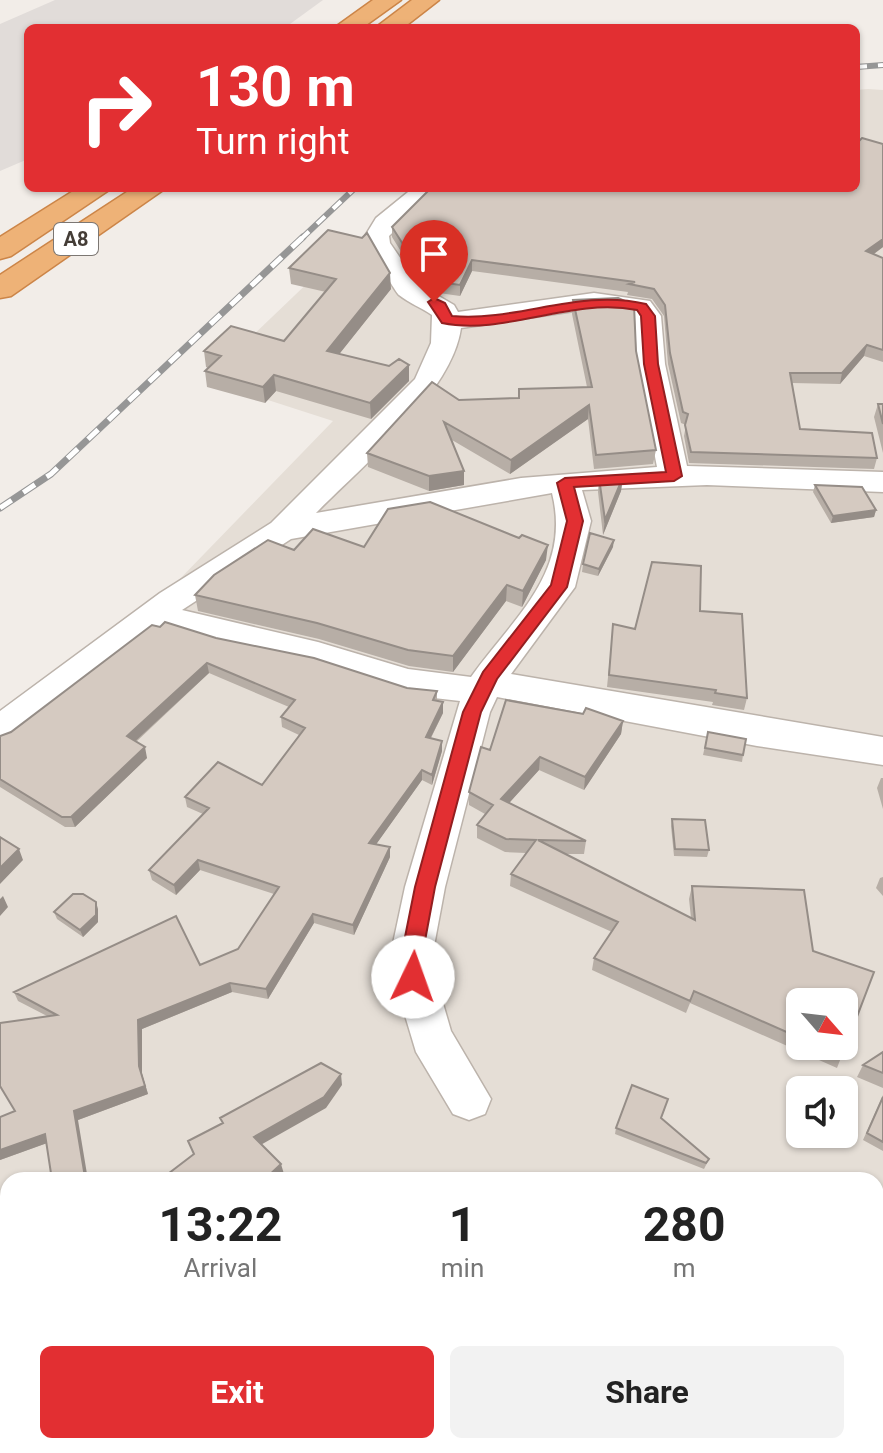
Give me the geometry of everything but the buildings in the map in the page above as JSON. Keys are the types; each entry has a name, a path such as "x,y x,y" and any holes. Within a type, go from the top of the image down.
{"highway":[{"path":"352,24 389,0"},
{"path":"393,24 427,0"},
{"path":"428,24 451,7"},
{"name":"A8","path":"0,250 92,192"},
{"name":"A8","path":"0,289 146,192"}],"street":[{"path":"0,730 154,614 282,530 427,382 439,362 447,320 441,305 406,288 400,267 377,244 385,223 422,192"},
{"path":"447,320 490,321 575,303 614,302 641,307 648,316 651,364 674,476"},
{"path":"282,530 427,502 565,483 674,476 883,482"},
{"path":"469,1099 431,1038 410,962 425,887 484,687 559,587 575,521 565,483"},
{"path":"154,614 219,633 288,646 408,682 484,687 883,751"}],"shaded area":[{"path":"55,0 323,0 290,24 24,24 24,161 0,171 0,24"},
{"path":"860,90 883,90 883,1172 0,1172 0,755 15,749 333,421 206,380 317,274 448,192 860,192"}],"railway":[{"path":"860,67 883,65"},
{"path":"301,239 351,192"},
{"path":"0,508 51,474 303,237"}],"route":[{"path":"413,977 410,962 425,887 472,712 490,676 550,603 559,587 575,521 565,483 674,476 651,364 648,316 641,307 614,302 575,303 502,319 472,322 447,320 441,305 434,302"}]}
